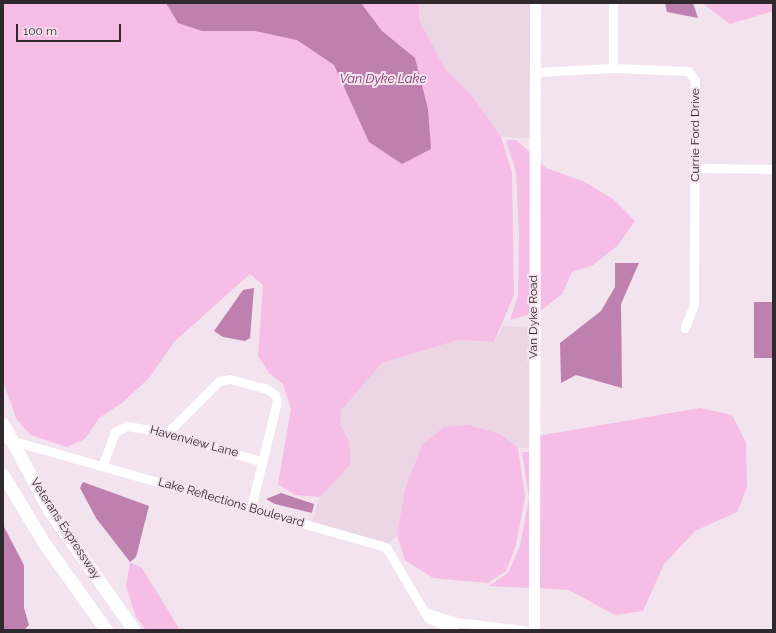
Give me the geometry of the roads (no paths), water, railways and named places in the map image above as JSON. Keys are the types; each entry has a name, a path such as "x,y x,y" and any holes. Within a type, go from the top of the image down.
{"highway":[{"name":"Veterans Expressway","path":"3,424 32,480 134,630"},
{"name":"Veterans Expressway","path":"3,475 48,547 106,630"}],"main road":[{"name":"Van Dyke Road","path":"534,630 535,3"}],"street":[{"path":"613,3 613,68"},
{"name":"Currie Ford Drive","path":"535,72 613,68 688,71 695,80 697,93 694,304 684,328"},
{"path":"696,168 773,169"},
{"path":"167,433 219,380 230,379 267,389 277,401 251,508"},
{"name":"Havenview Lane","path":"102,466 115,432 127,426 167,433 263,462"},
{"name":"Lake Reflections Boulevard","path":"3,438 386,547 403,581 426,612 428,618 454,630"},
{"path":"426,612 455,622 524,630"}],"water":[{"name":"Van Dyke Lake","path":"166,3 361,3 382,31 415,58 428,109 431,149 402,164 369,142 334,65 297,40 255,31 202,31 178,23"},
{"path":"665,3 693,3 698,18 667,12"},
{"path":"615,263 639,263 621,304 622,388 576,375 561,383 560,343 601,311 615,287"},
{"path":"254,288 250,338 245,341 223,337 214,331 243,290"},
{"path":"754,302 773,302 773,358 754,358"},
{"path":"83,482 149,506 136,557 130,562 96,518 80,488"},
{"path":"281,493 314,504 312,513 275,504 266,499"},
{"path":"3,525 24,565 24,608 29,625 24,630 3,630"}]}
